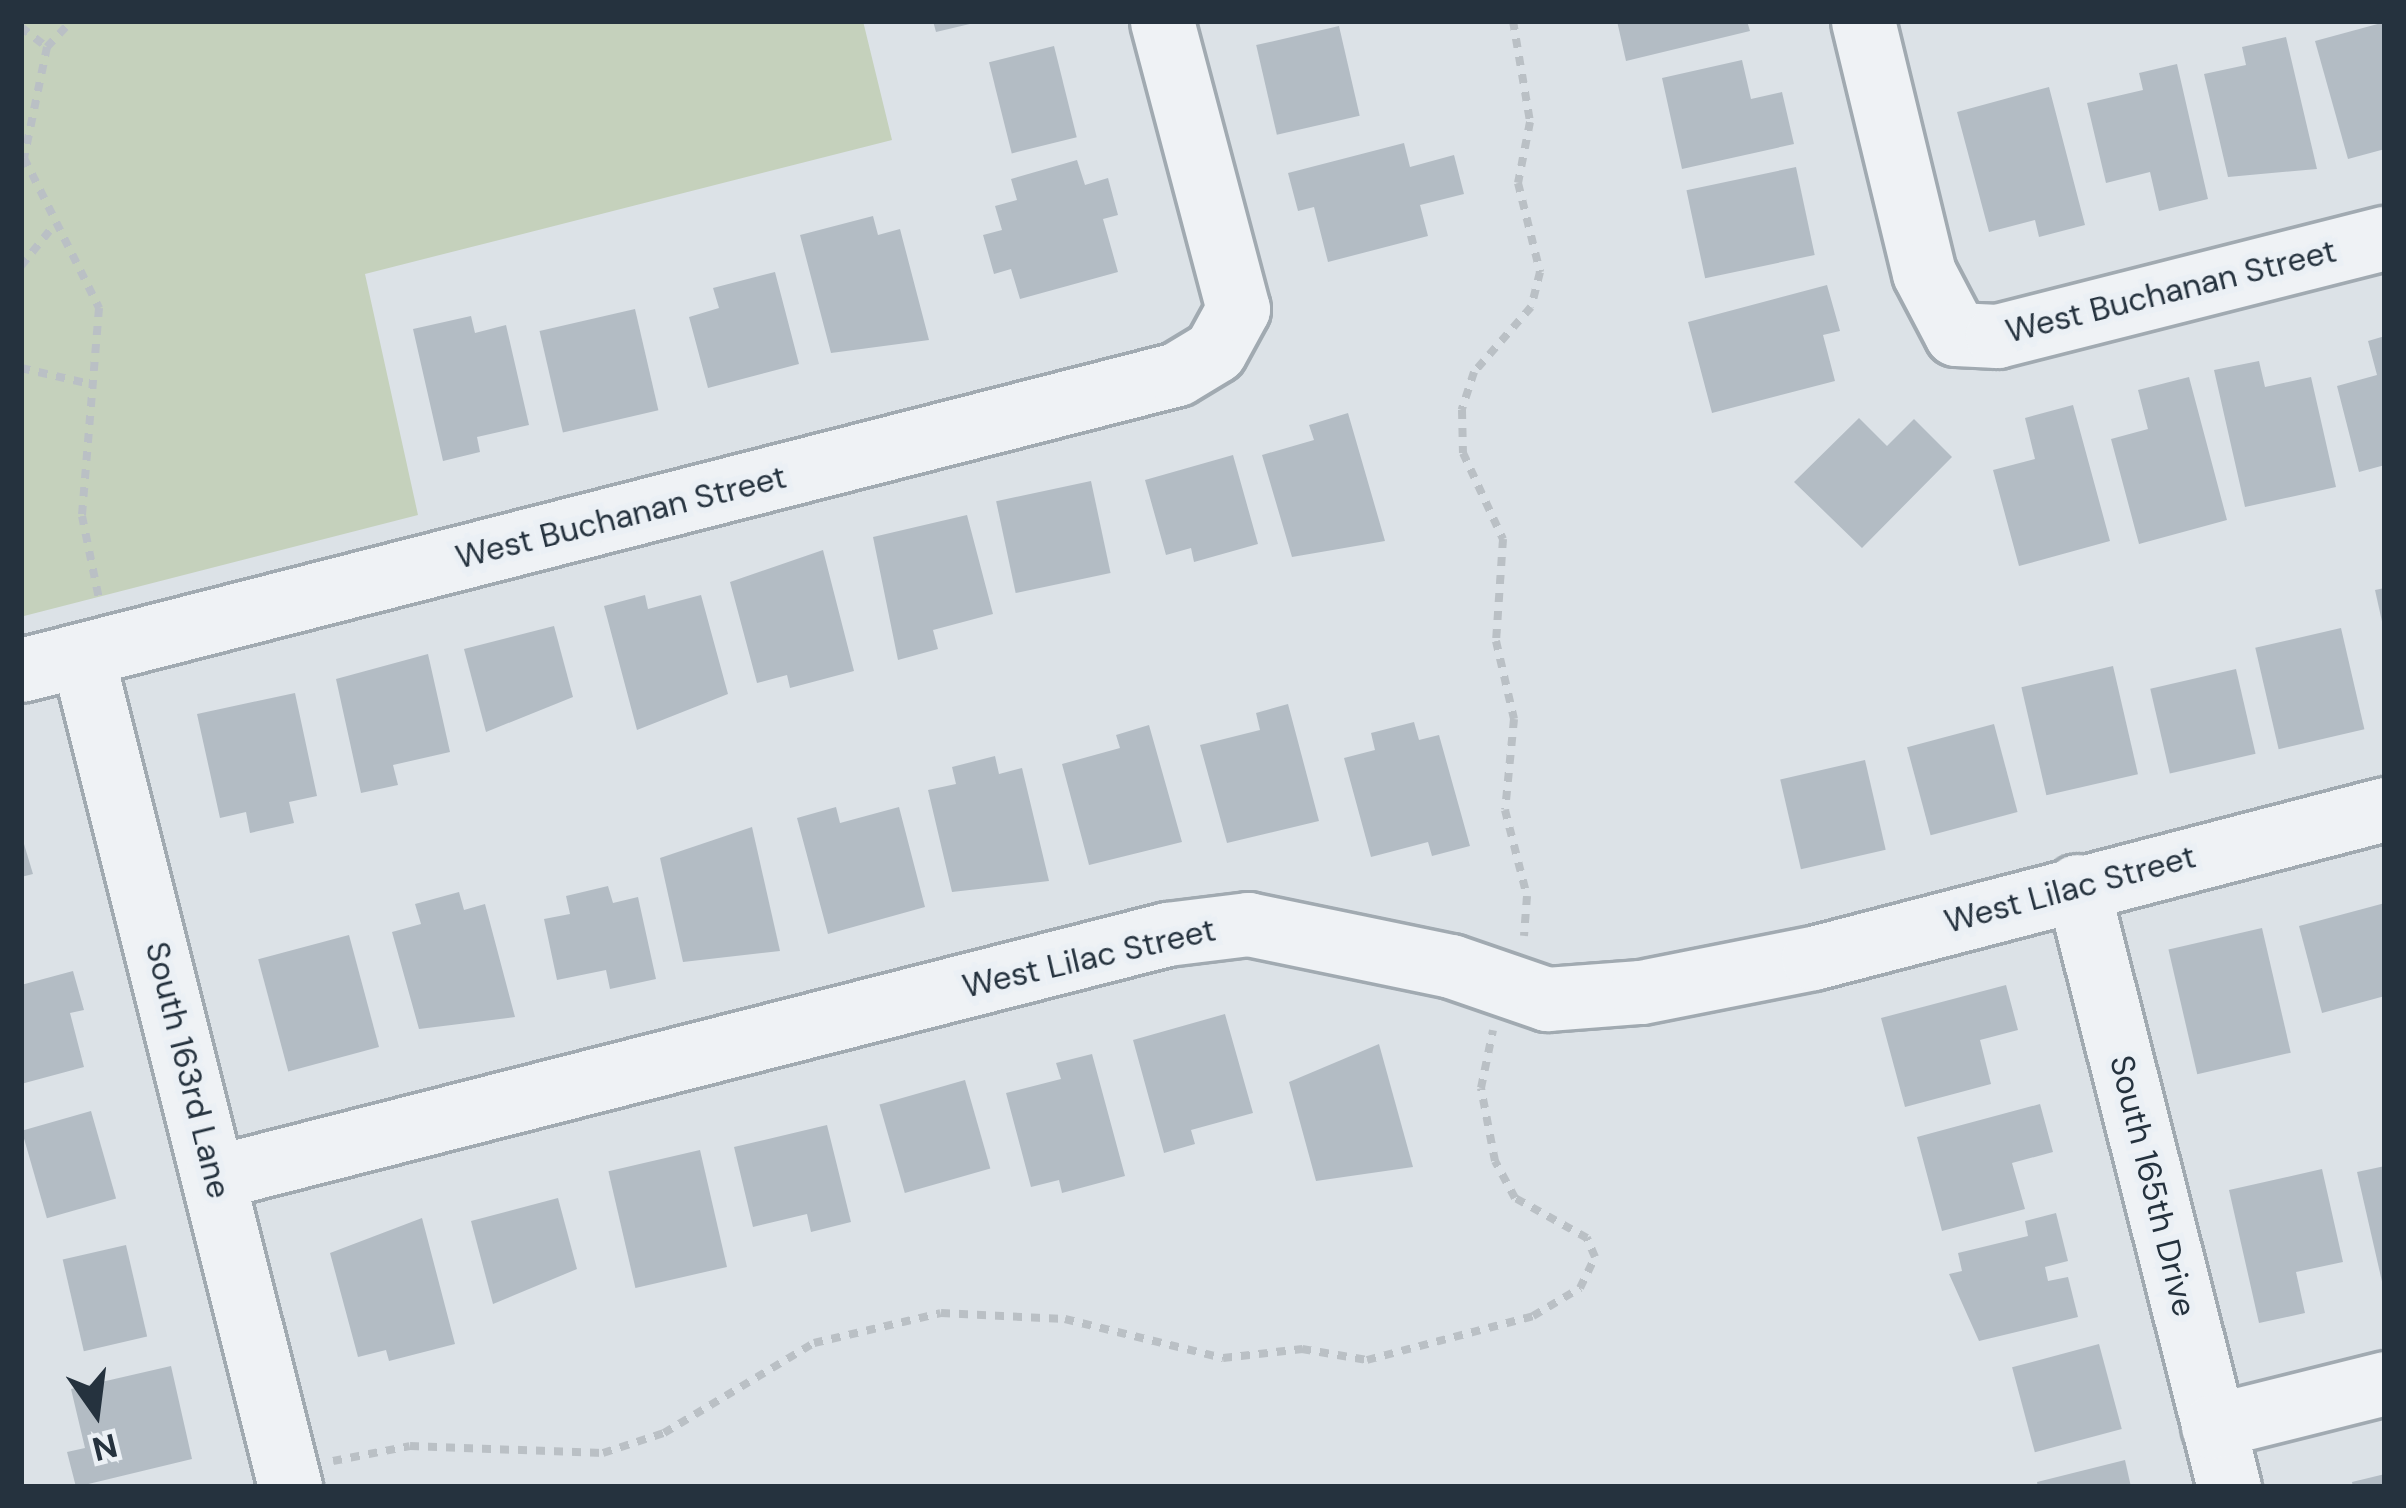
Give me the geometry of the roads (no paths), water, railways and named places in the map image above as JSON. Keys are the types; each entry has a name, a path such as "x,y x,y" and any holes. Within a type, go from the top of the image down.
{"street":[{"name":"West Buchanan Street","path":"21,670 1177,374 1215,351 1238,310 1162,21"},
{"name":"West Buchanan Street","path":"1863,21 1924,273 1956,334 1997,336 2385,238"},
{"name":"South 163rd Lane","path":"96,651 289,1484"},
{"name":"West Lilac Street","path":"215,1178 1167,934 1248,924 1547,999 1641,992 2385,809"},
{"name":"South 165th Drive","path":"2077,886 2228,1487"},
{"path":"2213,1426 2385,1383"}]}
